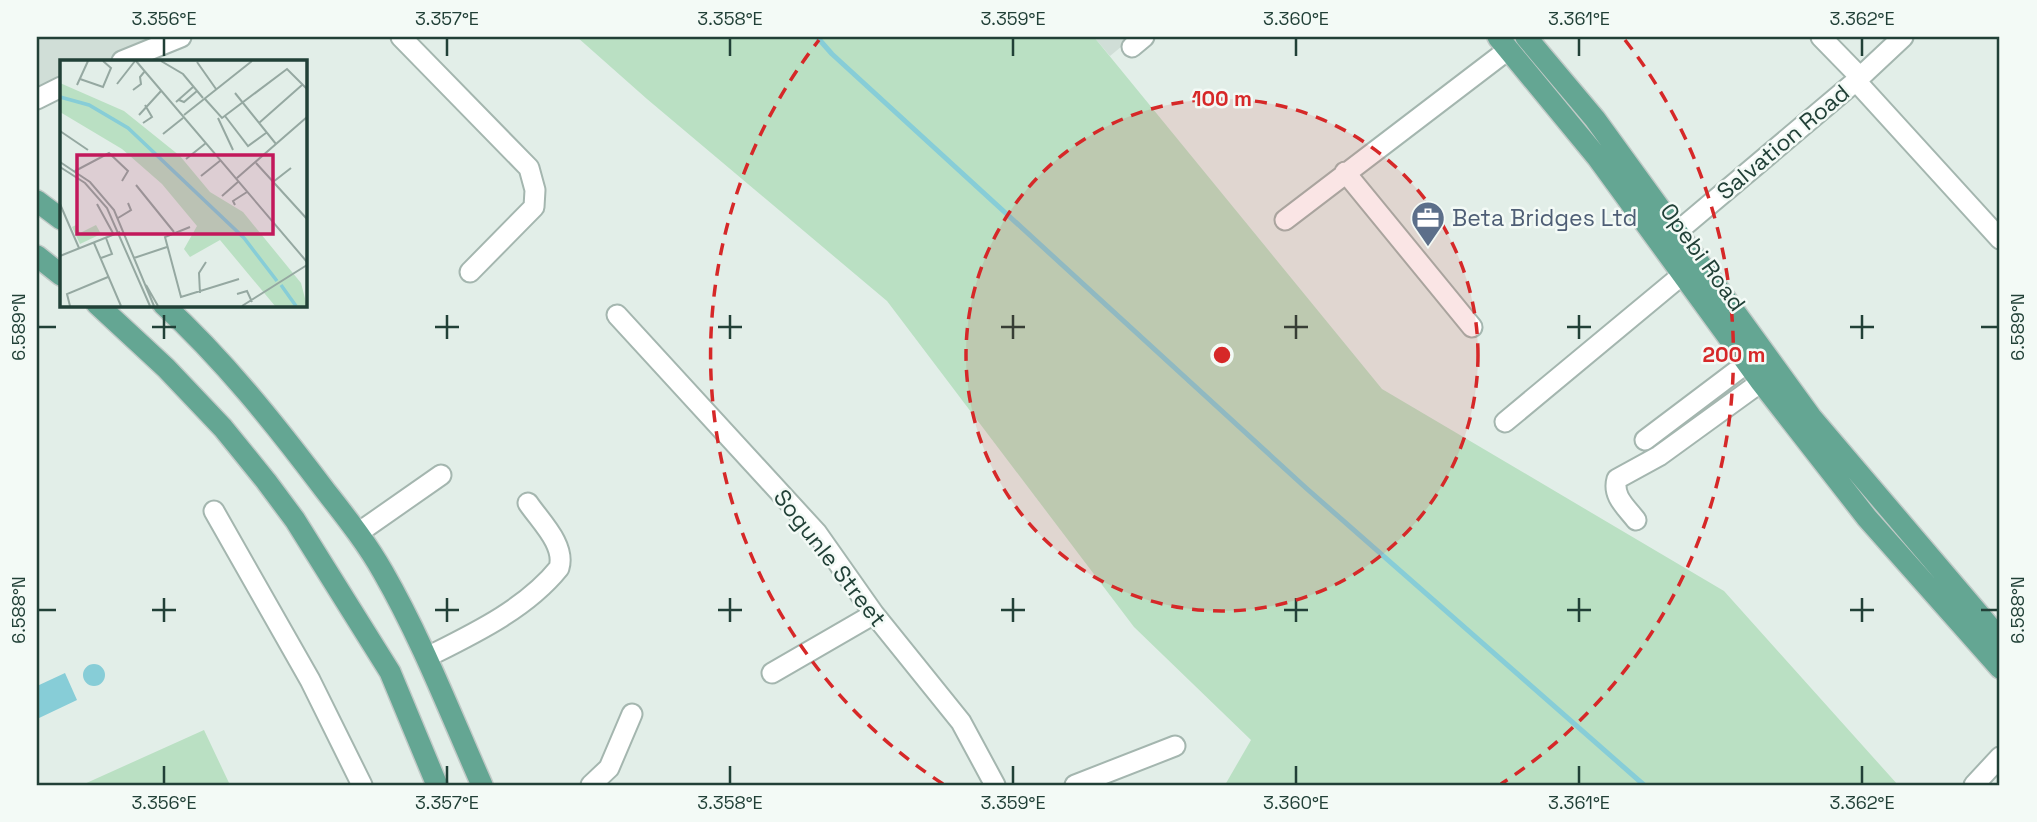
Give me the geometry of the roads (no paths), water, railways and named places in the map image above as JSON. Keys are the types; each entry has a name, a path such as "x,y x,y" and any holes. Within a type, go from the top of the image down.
{"main road":[{"name":"Opebi Road","path":"1511,41 1597,157 1668,238 1811,417 2000,639"},
{"path":"37,201 60,218"},
{"name":"Opebi Road","path":"1668,238 1682,275 1761,382 1867,519 2000,668"},
{"path":"37,256 60,274"},
{"path":"99,306 223,428 295,520 390,672 437,785"},
{"path":"165,306 188,327 286,437 382,569 427,657 482,785"}],"street":[{"path":"124,60 181,37"},
{"path":"401,37 528,168 535,190 534,207 470,272"},
{"path":"1821,37 2000,239"},
{"name":"Salvation Road","path":"1668,238 1858,79 1903,37"},
{"path":"1285,220 1511,41"},
{"path":"37,99 60,88"},
{"path":"1345,172 1472,327"},
{"path":"1506,422 1682,275"},
{"name":"Sogunle Street","path":"617,315 817,533 874,614 961,722 995,785"},
{"path":"1645,440 1747,363"},
{"path":"1636,520 1618,497 1615,487 1617,479 1659,456 1761,382"},
{"path":"358,533 441,475"},
{"path":"427,657 460,641 518,605 559,568 560,550 528,503"},
{"path":"214,511 310,680 362,785"},
{"path":"772,673 874,614"},
{"path":"591,785 609,768 632,714"},
{"path":"469,736 480,760"},
{"path":"1075,785 1175,746"},
{"path":"1974,785 2000,757"}],"water":[{"path":"94,664 102,667 105,675 102,683 94,686 86,683 83,675 86,667"},
{"path":"65,673 77,700 37,719 37,686"}],"waterway":[{"path":"817,37 832,54 1306,488 1644,785"}],"place":[{"name":"Beta Bridges Ltd","path":"1428,248"}]}
